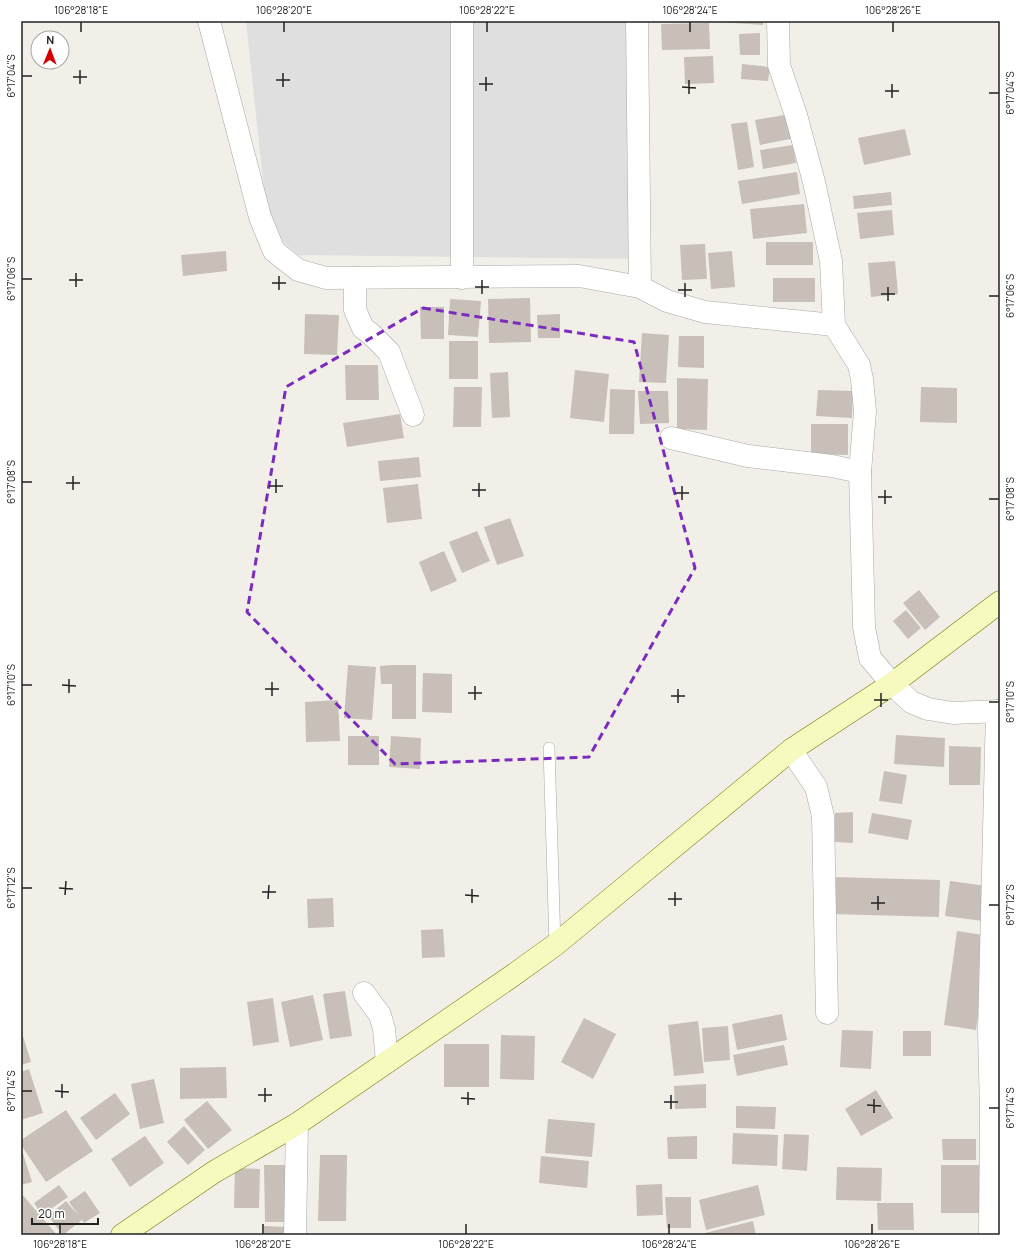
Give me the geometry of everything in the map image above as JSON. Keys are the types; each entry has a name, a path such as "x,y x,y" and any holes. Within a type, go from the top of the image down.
{"street":[{"path":"209,21 260,217 274,251 298,270 326,278 579,276 640,287 667,301 705,312 834,325"},
{"path":"462,21 462,278"},
{"path":"637,21 640,287"},
{"path":"778,21 779,65 800,130 814,182 831,262 834,325 859,365 862,379 865,411 860,472 864,627 870,658 892,684 911,702 928,709 953,713 998,711 996,951 989,1031 991,1110 990,1235"},
{"path":"355,278 355,310 360,322 363,328 389,352 413,415"},
{"path":"670,438 748,456 832,466 860,472"},
{"path":"122,1235 214,1172 297,1124 555,945 791,750 892,684 1000,602"},
{"path":"791,750 816,787 823,816 827,1013"},
{"path":"364,993 380,1015 384,1029 387,1062"},
{"path":"295,1235 297,1124"}],"lane":[{"path":"549,748 555,945"}],"highlighted area":[{"path":"423,308 634,342 695,568 589,757 395,764 247,612 286,387"}],"shaded area":[{"path":"246,21 639,21 644,259 298,255 268,228"}],"building":[{"path":"719,21 764,21 763,25"},
{"path":"709,23 710,49 662,50 661,24"},
{"path":"760,33 760,55 740,55 739,34"},
{"path":"713,56 714,83 685,84 684,57"},
{"path":"742,64 770,67 768,81 741,79"},
{"path":"791,114 795,138 760,145 755,120"},
{"path":"747,122 754,167 738,170 731,124"},
{"path":"905,129 911,155 864,165 858,138"},
{"path":"793,145 796,163 763,169 760,150"},
{"path":"797,172 800,194 742,204 738,181"},
{"path":"891,192 892,205 854,209 853,196"},
{"path":"804,204 807,233 753,239 750,209"},
{"path":"892,210 894,235 860,239 857,213"},
{"path":"766,242 813,242 813,265 766,265"},
{"path":"705,244 707,279 682,280 680,245"},
{"path":"226,251 227,271 183,276 181,255"},
{"path":"732,251 735,287 711,289 708,253"},
{"path":"895,261 898,294 871,297 868,263"},
{"path":"773,278 815,278 815,302 773,302"},
{"path":"530,298 531,342 489,343 488,299"},
{"path":"450,299 481,301 478,337 448,335"},
{"path":"420,307 444,307 444,339 421,339"},
{"path":"305,314 339,315 337,355 304,354"},
{"path":"560,314 560,338 538,338 537,315"},
{"path":"642,333 669,335 666,383 639,382"},
{"path":"679,336 704,336 704,368 678,367"},
{"path":"449,341 478,341 478,379 449,379"},
{"path":"345,365 378,365 379,400 346,400"},
{"path":"575,370 609,374 604,422 570,418"},
{"path":"508,372 510,417 492,418 490,373"},
{"path":"677,378 708,379 707,430 677,429"},
{"path":"454,387 482,387 481,427 453,427"},
{"path":"921,387 957,388 957,423 920,422"},
{"path":"610,389 635,390 634,434 609,434"},
{"path":"818,390 853,391 852,418 816,416"},
{"path":"638,391 668,391 669,423 640,424"},
{"path":"400,414 404,438 347,447 343,423"},
{"path":"811,424 848,424 848,455 811,454"},
{"path":"419,457 421,477 380,481 378,461"},
{"path":"418,484 422,519 387,523 383,488"},
{"path":"510,518 524,556 497,565 484,527"},
{"path":"477,531 490,561 462,573 449,542"},
{"path":"444,551 457,581 431,592 419,562"},
{"path":"919,590 940,617 925,630 903,603"},
{"path":"906,610 921,628 908,639 893,621"},
{"path":"348,665 376,667 372,720 344,718"},
{"path":"416,665 416,719 392,719 392,684 381,684 380,666"},
{"path":"423,673 452,674 452,713 422,712"},
{"path":"338,700 340,741 306,742 305,702"},
{"path":"896,735 945,738 944,767 894,764"},
{"path":"348,736 379,736 379,765 348,765"},
{"path":"391,736 421,738 420,769 389,767"},
{"path":"949,746 981,747 980,785 949,785"},
{"path":"884,771 907,775 902,804 879,801"},
{"path":"853,812 853,843 835,842 835,813"},
{"path":"872,813 912,820 908,840 868,833"},
{"path":"832,877 940,880 939,917 831,914"},
{"path":"950,881 987,886 983,921 945,916"},
{"path":"333,898 334,927 308,928 307,899"},
{"path":"443,929 445,957 422,958 421,930"},
{"path":"957,931 990,936 976,1030 944,1025"},
{"path":"345,991 352,1036 330,1039 323,994"},
{"path":"313,995 323,1040 290,1047 281,1002"},
{"path":"273,998 279,1042 253,1046 247,1002"},
{"path":"782,1014 787,1040 737,1050 732,1024"},
{"path":"584,1018 616,1034 593,1079 561,1062"},
{"path":"698,1021 704,1073 674,1076 668,1025"},
{"path":"728,1026 730,1060 704,1062 702,1028"},
{"path":"842,1030 873,1031 871,1069 840,1067"},
{"path":"903,1031 931,1031 931,1056 903,1056"},
{"path":"21,1033 31,1062 21,1065"},
{"path":"501,1035 535,1036 534,1080 500,1079"},
{"path":"444,1044 489,1044 489,1087 444,1087"},
{"path":"784,1045 788,1065 737,1076 733,1055"},
{"path":"226,1067 227,1098 180,1099 180,1068"},
{"path":"29,1069 43,1113 21,1120 21,1072"},
{"path":"154,1079 164,1123 140,1129 131,1084"},
{"path":"706,1084 706,1108 675,1109 674,1086"},
{"path":"876,1090 893,1118 861,1136 845,1109"},
{"path":"115,1093 130,1114 96,1140 80,1118"},
{"path":"207,1101 232,1130 208,1149 184,1120"},
{"path":"736,1106 776,1107 775,1129 736,1128"},
{"path":"66,1110 93,1151 46,1182 21,1145 21,1140"},
{"path":"548,1119 595,1123 592,1157 545,1153"},
{"path":"184,1126 205,1150 188,1165 167,1142"},
{"path":"733,1133 778,1135 777,1166 732,1164"},
{"path":"784,1134 809,1135 807,1171 782,1169"},
{"path":"145,1136 164,1163 130,1187 111,1159"},
{"path":"697,1136 697,1159 668,1159 667,1137"},
{"path":"942,1139 976,1139 976,1160 943,1160"},
{"path":"21,1147 32,1182 21,1185"},
{"path":"320,1155 347,1155 346,1221 318,1221"},
{"path":"541,1156 589,1161 587,1188 539,1183"},
{"path":"264,1165 292,1165 292,1222 265,1222"},
{"path":"941,1165 980,1165 980,1213 941,1213"},
{"path":"837,1167 882,1168 881,1201 836,1200"},
{"path":"235,1168 260,1169 259,1208 234,1208"},
{"path":"662,1184 663,1215 637,1216 636,1185"},
{"path":"59,1185 68,1197 42,1215 34,1203"},
{"path":"758,1185 765,1215 706,1230 699,1200"},
{"path":"85,1191 100,1213 84,1223 82,1220 63,1235 48,1216 66,1201 79,1216 69,1202"},
{"path":"21,1193 57,1235 21,1235"},
{"path":"665,1197 691,1197 691,1228 667,1228"},
{"path":"877,1203 913,1203 914,1230 878,1230"},
{"path":"753,1221 756,1235 701,1235 701,1234"},
{"path":"264,1226 289,1227 289,1235 264,1235"}]}
